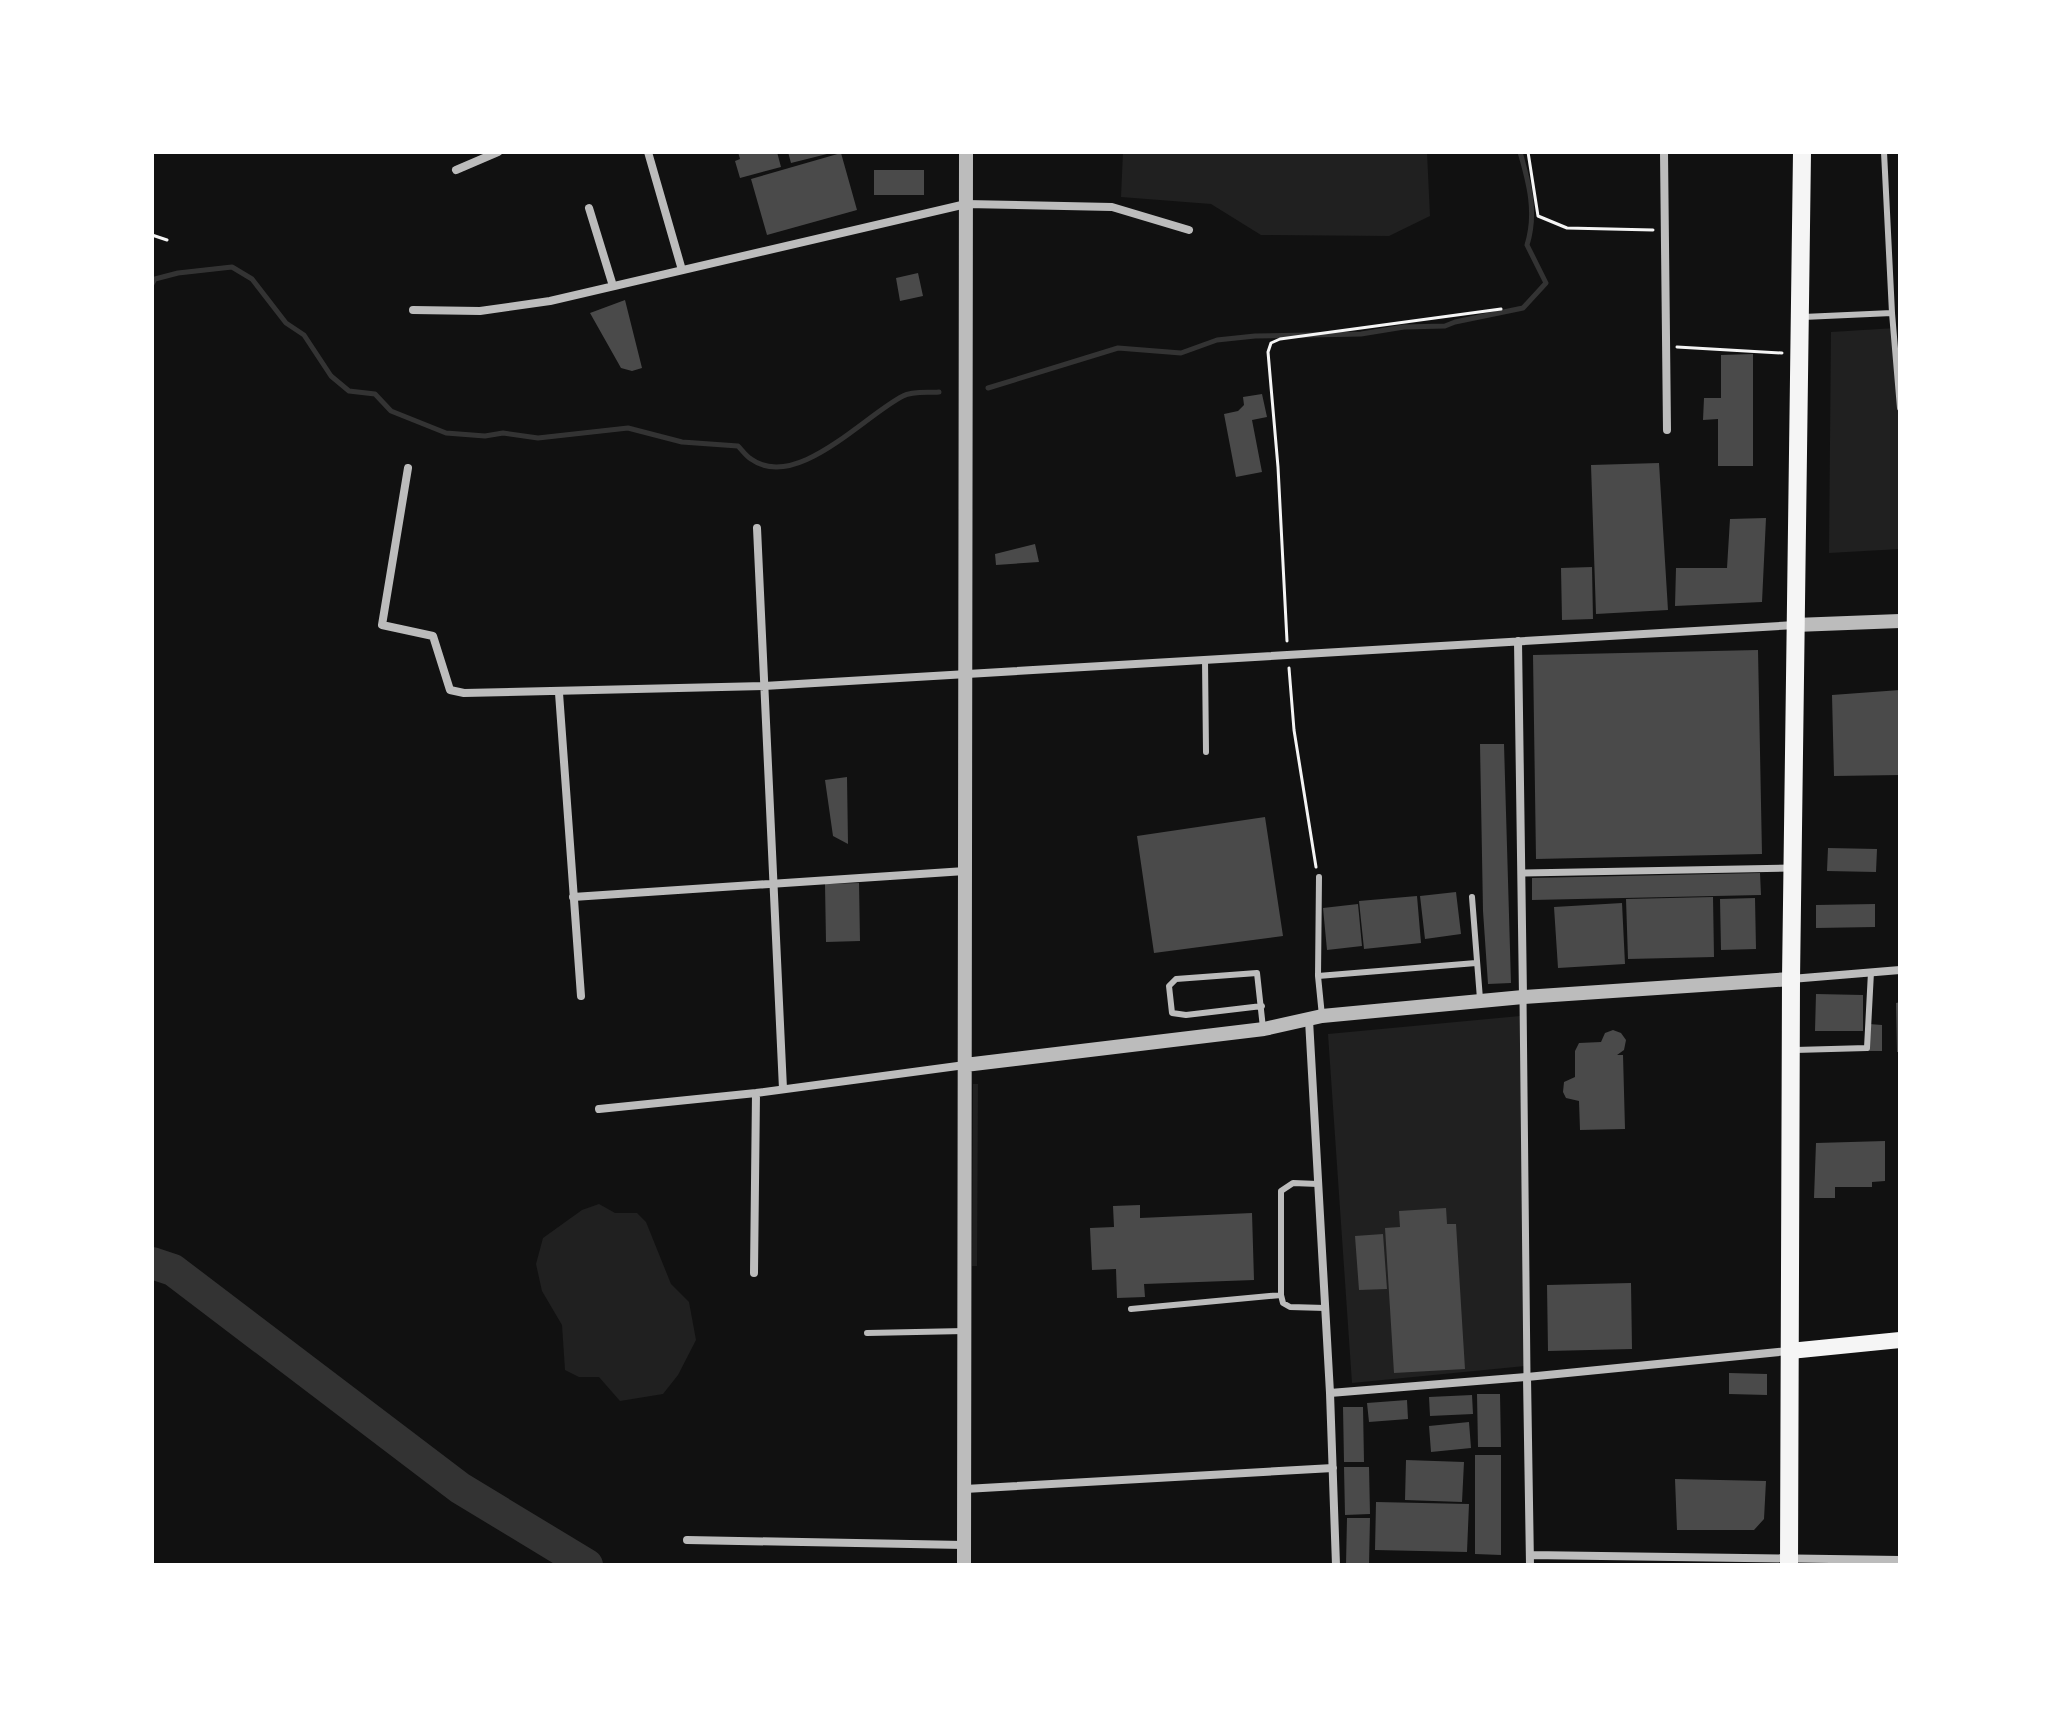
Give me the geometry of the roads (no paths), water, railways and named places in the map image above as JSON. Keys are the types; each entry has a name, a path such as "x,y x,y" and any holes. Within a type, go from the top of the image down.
{"main road":[{"path":"1789,1562 1792,868 1802,152"},
{"path":"1790,1351 1900,1340"}],"street":[{"path":"456,170 498,152"},
{"path":"648,152 682,270"},
{"path":"964,1565 966,152"},
{"path":"1664,152 1667,430"},
{"path":"413,310 455,312 515,307 966,204 1112,207 1189,230"},
{"path":"589,208 613,286"},
{"path":"408,468 382,625 433,636 450,690 464,693 764,686 1900,621"},
{"path":"757,528 783,1089"},
{"path":"1518,641 1530,1560 1900,1560"},
{"path":"559,693 581,996"},
{"path":"1522,873 1792,868"},
{"path":"573,897 965,871"},
{"path":"599,1109 756,1093 1264,1029 1316,1018 1523,997 1900,970"},
{"path":"1316,1018 1318,1184 1336,1565"},
{"path":"754,1273 756,1093"},
{"path":"1330,1393 1790,1351"},
{"path":"965,1489 1333,1468"},
{"path":"687,1540 964,1545"}],"lane":[{"path":"1884,152 1900,408"},
{"path":"1800,317 1892,313"},
{"path":"1205,660 1206,752"},
{"path":"1316,1018 1319,877"},
{"path":"1472,897 1481,1002"},
{"path":"1318,976 1476,963"},
{"path":"1791,1050 1867,1048 1871,972"},
{"path":"1262,1006 1186,1015 1172,1013 1169,986 1176,979 1257,973 1262,1006 1264,1029"},
{"path":"1318,1184 1293,1183 1281,1191 1281,1295 1283,1303 1290,1307 1325,1308"},
{"path":"1131,1309 1281,1295"},
{"path":"867,1333 965,1331"}],"waterway":[{"path":"988,388 1118,348 1181,353 1217,340 1255,336 1361,334 1404,327 1445,326 1523,308 1546,283 1527,245 1532,210 1520,152"},
{"path":"152,284 155,279 178,273 232,267 252,279 286,323 304,335 331,376 349,391 375,394 391,411 446,433 485,436 503,433 538,438 628,428 682,442 738,446 751,459 769,467 788,466 830,447 907,394 939,392"},
{"path":"152,1263 173,1270 460,1488 587,1565"}]}
